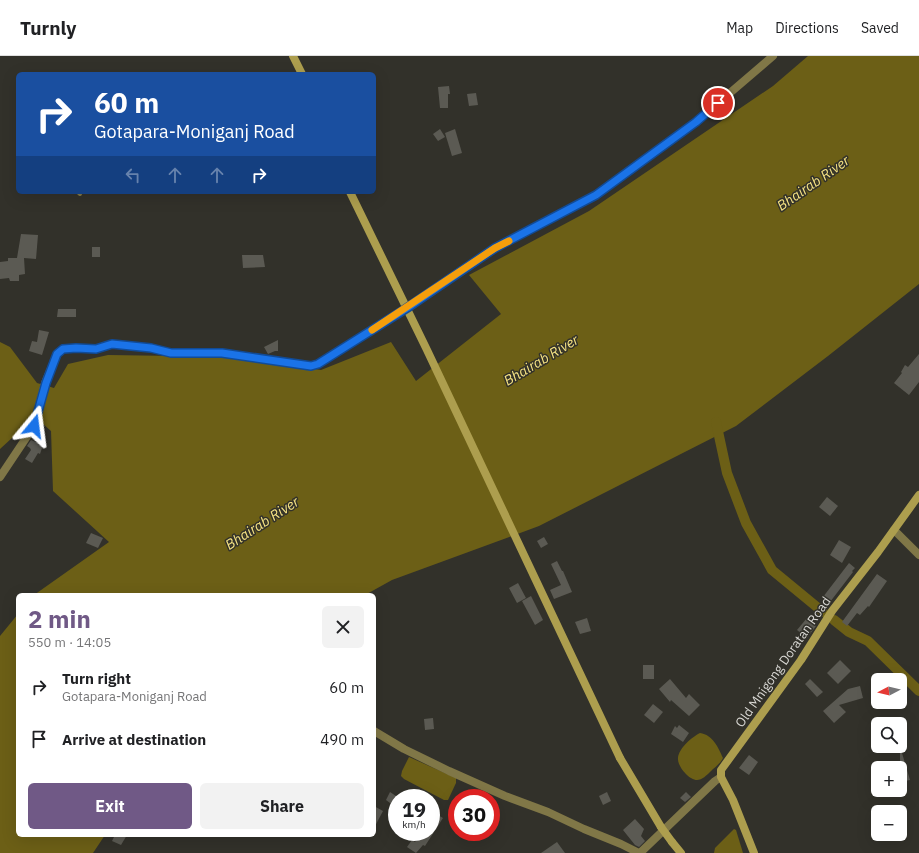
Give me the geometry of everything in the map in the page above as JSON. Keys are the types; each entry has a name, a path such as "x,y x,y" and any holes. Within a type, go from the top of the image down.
{"main road":[{"path":"293,56 301,72"},
{"path":"351,194 427,350 620,758 661,827 681,853"},
{"name":"Old Mnigong Doratan Road","path":"721,778 721,770 728,758 801,660 832,611 894,530 919,494"},
{"path":"721,778 733,800 754,853"}],"street":[{"path":"0,477 34,426 46,383 57,354 63,349 96,349 112,344 151,348 171,353 222,353 311,366 318,364 407,308 495,248 596,195 696,122 773,56"},
{"path":"894,530 919,556"},
{"path":"376,732 404,749 449,771 505,796 548,812 640,853 715,781 721,778"}],"water":[{"name":"Bhairab River","path":"808,56 919,56 919,284 736,426 539,526 392,580 369,593 37,593 109,542 53,491 51,431 43,424 28,421 25,426 0,449 0,342 10,347 37,383 54,388 68,364 108,355 243,357 321,370 391,342 416,381 501,314 469,275 589,211 773,86"},
{"path":"16,616 16,837 104,837 93,853 0,853 0,636"},
{"path":"700,733 705,734 712,739 723,758 719,764 706,776 697,780 691,778 684,772 679,765 678,758 683,747 693,737"},
{"path":"409,757 456,778 456,783 453,789 448,789 448,800 444,800 440,798 440,789 423,789 404,779 401,776"},
{"path":"734,829 736,830 743,853 714,853 715,848"}],"building":[{"path":"449,86 450,94 448,94 448,108 440,108 438,87"},
{"path":"476,93 478,105 469,106 467,94"},
{"path":"440,129 445,137 438,141 433,134"},
{"path":"455,129 462,153 452,156 445,133"},
{"path":"21,234 38,235 36,259 24,258 25,274 19,275 19,281 10,281 9,278 0,279 0,262 8,261 8,258 17,258"},
{"path":"92,247 100,247 100,257 92,257"},
{"path":"242,255 263,255 265,267 243,268"},
{"path":"58,309 76,309 76,317 57,317"},
{"path":"39,330 49,332 42,355 29,351 32,341 37,342"},
{"path":"278,340 278,351 268,354 264,347"},
{"path":"919,354 919,382 909,395 894,383 902,373 901,372 905,365 908,367"},
{"path":"31,440 43,445 40,454 38,453 32,463 25,459 31,450 27,446"},
{"path":"827,497 838,506 830,516 819,507"},
{"path":"91,533 103,538 98,548 86,543"},
{"path":"544,537 548,544 541,548 537,541"},
{"path":"839,540 851,547 842,563 830,555"},
{"path":"557,561 572,592 554,599 550,590 561,585 551,564"},
{"path":"849,563 855,568 830,602 823,597"},
{"path":"877,574 887,581 869,607 868,606 860,615 857,613 847,626 842,622"},
{"path":"518,583 526,598 517,603 509,588"},
{"path":"531,596 543,620 535,625 522,601"},
{"path":"587,618 591,631 580,634 575,622"},
{"path":"807,618 816,626 807,638 797,630"},
{"path":"840,660 851,671 838,684 827,673"},
{"path":"643,665 654,665 654,679 643,679"},
{"path":"670,679 686,698 689,694 700,705 689,716 671,700 670,702 659,689"},
{"path":"810,679 823,692 817,697 805,684"},
{"path":"860,686 863,698 839,705 846,712 834,723 823,711 848,689"},
{"path":"653,704 663,712 654,723 644,715"},
{"path":"433,718 434,729 425,730 424,719"},
{"path":"679,725 689,733 683,742 671,734 675,726 677,728"},
{"path":"900,753 902,753 904,761 900,761"},
{"path":"749,755 758,762 749,775 739,768"},
{"path":"907,770 910,780 907,781"},
{"path":"607,792 611,801 603,805 599,796"},
{"path":"686,792 691,797 685,802 680,798"},
{"path":"376,807 383,811 376,824"},
{"path":"635,819 644,829 641,836 645,841 639,847 635,845 623,830"},
{"path":"114,837 126,837 121,845 112,841"},
{"path":"411,841 428,841 425,846 423,845 416,853 407,847"},
{"path":"557,842 565,853 541,853"}],"waterway":[{"path":"716,422 727,473 746,523 772,570 823,612"},
{"path":"834,620 849,632 868,641 919,691"}],"slow traffic":[{"path":"372,330 495,248 509,241"}],"route":[{"path":"34,426 46,383 57,354 63,349 96,349 112,344 151,348 171,353 222,353 311,366 318,364 407,308 495,248 596,195 696,122 718,103"}]}
